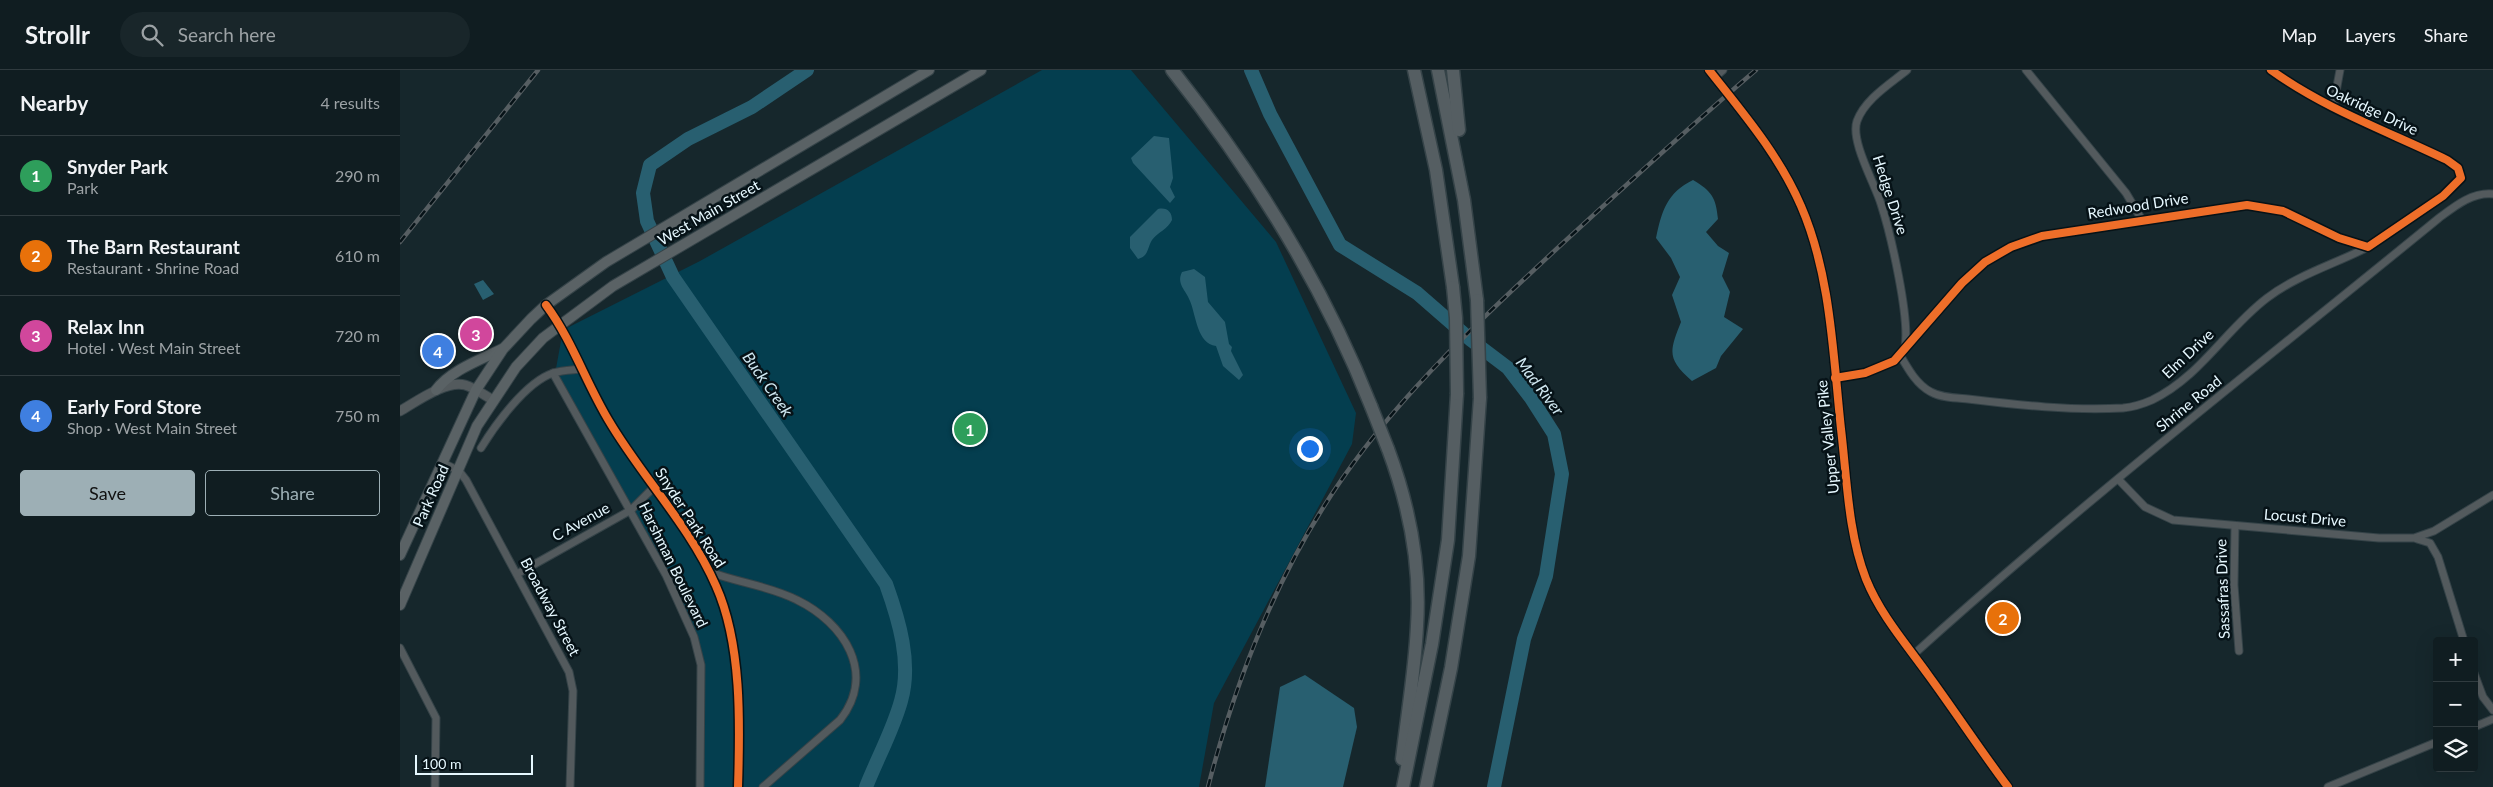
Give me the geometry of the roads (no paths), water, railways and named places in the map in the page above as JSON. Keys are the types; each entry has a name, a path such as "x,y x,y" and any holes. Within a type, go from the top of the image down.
{"highway":[{"path":"1172,70 1240,161 1297,251 1343,340 1371,406 1402,489 1410,526 1417,590 1414,667 1398,787"},
{"path":"1403,787 1432,644 1448,540 1457,394 1456,318 1453,287 1436,170 1414,70"},
{"path":"1438,70 1464,200"},
{"path":"1426,787 1451,668 1469,556 1480,398 1477,300 1464,200 1453,70"}],"main road":[{"name":"West Main Street","path":"476,390 503,349 546,305 619,255 929,70"},
{"name":"West Main Street","path":"493,400 516,367 543,338 613,286 981,70"},
{"path":"436,390 442,382 455,374 503,349"},
{"name":"Park Road","path":"400,555 476,390"},
{"name":"Park Road","path":"400,605 477,426 493,400"}],"street":[{"path":"1712,74 1723,70"},
{"name":"Hedge Drive","path":"1902,353 1906,328 1887,225 1860,148 1856,126 1863,110 1871,100 1908,70"},
{"path":"2026,70 2126,194 2142,220"},
{"name":"Oakridge Drive","path":"2271,70 2333,108 2447,160 2461,173 2461,178 2443,196 2383,239 2368,247"},
{"path":"2333,108 2340,70"},
{"name":"Upper Valley Pike","path":"1712,74 1774,156 1801,206 1809,227 1822,278 1849,500 1860,561 1874,596 1892,626 2008,787"},
{"name":"Shrine Road","path":"1914,655 1992,584 2118,479 2439,218 2469,198 2479,194 2493,194"},
{"name":"Redwood Drive","path":"1835,378 1865,373 1883,366 1902,353 1962,283 1996,254 2042,236 2226,207 2262,206 2283,211 2340,238 2368,247"},
{"name":"Elm Drive","path":"1902,353 1908,371 1924,387 1943,396 2036,405 2104,408 2137,405 2150,401 2176,386 2212,354 2252,311 2282,288 2368,247"},
{"path":"481,448 511,408 535,385 553,373 581,369 560,324 546,305"},
{"name":"Snyder Park Road","path":"581,369 609,421 710,572 723,603 733,651 738,728 738,787"},
{"name":"Harshman Boulevard","path":"553,373 631,510 679,603 699,652 702,716 700,787"},
{"path":"400,412 436,390 463,384 493,400"},
{"path":"443,463 459,470"},
{"name":"Broadway Street","path":"459,470 563,660 572,682 570,787"},
{"name":"Locust Drive","path":"2118,479 2144,507 2162,517 2184,522 2379,538 2414,538 2434,531 2493,495"},
{"name":"C Avenue","path":"517,574 631,510 654,487"},
{"name":"Sassafras Drive","path":"2235,526 2234,585 2239,651"},
{"path":"2414,538 2430,543 2438,557 2463,637"},
{"name":"Snyder Park Road","path":"710,572 780,592 810,607 833,626 846,643 854,661 857,681 847,710 840,720 763,787"},
{"path":"400,648 436,718 435,787"},
{"path":"2477,682 2483,697 2493,710"},
{"path":"2478,725 2493,719"},
{"path":"2328,787 2433,744"}],"waterway":[{"name":"Buck Creek","path":"807,70 752,107 688,139 650,165 643,193 647,221 673,277 886,584 899,627 905,657 904,687 894,723 866,787"},
{"name":"Mad River","path":"1251,70 1270,114 1340,245 1417,293 1471,340 1508,368 1531,398 1554,434 1562,474 1546,576 1524,639 1494,787"}],"railway":[{"path":"400,242 538,70"},
{"path":"1208,787 1246,666 1279,588 1319,514 1366,447 1418,385 1475,326 1635,177 1756,70"}],"place":[{"name":"Relax Inn","path":"476,334"},
{"name":"Early Ford Store","path":"438,351"},
{"name":"Snyder Park","path":"970,429"},
{"name":"The Barn Restaurant","path":"2003,618"}]}
